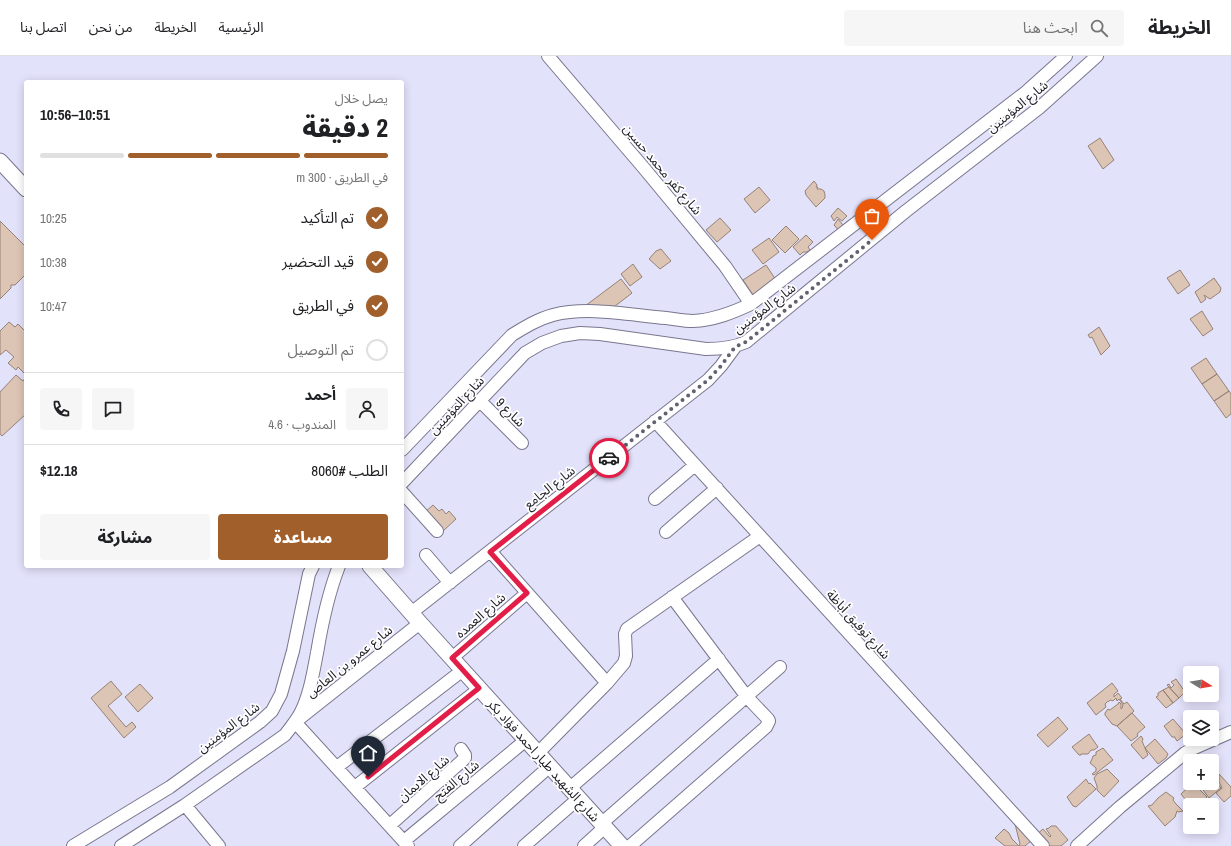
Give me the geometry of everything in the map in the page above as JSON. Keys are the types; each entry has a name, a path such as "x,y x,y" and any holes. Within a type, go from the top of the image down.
{"street":[{"name":"شارع كفر محمد حسين","path":"548,56 720,260 751,304"},
{"name":"شارع المؤمنين","path":"404,448 512,335 532,323 553,315 575,311 692,321 712,319 733,313 751,304 1026,92 1066,56"},
{"name":"شارع المؤمنين","path":"404,481 525,353 542,343 561,336 580,333 600,334 706,349 735,347 746,342 906,211 1039,108 1097,56"},
{"path":"1026,92 1039,108"},
{"path":"0,160 24,187"},
{"name":"شارع الجامع","path":"416,618 450,583 708,380 735,347"},
{"name":"شارع 9","path":"480,401 522,443"},
{"name":"شارع توفيق أباظة","path":"655,421 717,488 1036,844"},
{"path":"655,499 695,465"},
{"path":"666,532 717,488"},
{"path":"404,494 437,532"},
{"path":"538,753 608,683 624,663 626,656 625,634 627,629 760,536"},
{"path":"490,552 608,683"},
{"path":"426,555 450,583"},
{"name":"شارع المؤمنين","path":"73,846 170,787 260,722 272,711 281,694 287,674 311,568"},
{"path":"121,846 185,805 285,735 296,722 307,697 325,607 332,582 338,568"},
{"name":"شارع الشهيد طيار احمد فؤاد بكر","path":"372,568 622,846"},
{"name":"شارع العمده","path":"452,658 527,593"},
{"path":"630,846 768,724 769,721 747,697 672,597"},
{"name":"شارع عمرو بن العاص","path":"296,722 416,618"},
{"path":"524,846 574,793 719,659"},
{"path":"584,846 604,825 780,667"},
{"path":"337,767 463,670"},
{"path":"355,787 479,688"},
{"path":"296,722 406,844"},
{"path":"1077,846 1120,807 1185,753 1231,732"},
{"name":"شارع الفتح","path":"406,844 526,740"},
{"name":"شارع الايمان","path":"390,825 464,760 466,755 461,749"},
{"path":"460,846 550,766"},
{"path":"185,805 219,846"}],"building":[{"path":"1100,138 1114,160 1103,169 1088,146"},
{"path":"814,181 817,185 816,187 818,187 817,189 824,191 825,195 825,198 816,207 806,195 805,191"},
{"path":"759,187 770,200 755,213 744,199"},
{"path":"838,208 847,216 842,221 837,217 834,221 831,216"},
{"path":"720,218 731,230 717,242 706,230"},
{"path":"838,219 843,225 849,220 852,224 840,232 834,225"},
{"path":"0,221 24,245 24,276 15,285 11,285 11,288 0,299"},
{"path":"786,226 799,239 785,253 772,240"},
{"path":"806,235 813,242 808,247 810,250 803,252 800,255 793,247"},
{"path":"769,238 779,252 763,264 752,250"},
{"path":"661,249 671,261 660,269 649,259 656,251"},
{"path":"633,264 642,277 630,286 621,274"},
{"path":"766,265 778,283 755,298 743,280"},
{"path":"1180,270 1190,285 1178,294 1167,278"},
{"path":"1214,278 1221,288 1220,292 1210,299 1204,295 1206,299 1201,303 1195,292"},
{"path":"621,279 632,293 610,310 585,306"},
{"path":"1202,311 1213,329 1203,336 1190,319"},
{"path":"9,322 15,327 18,324 24,330 24,373 18,367 16,370 8,363 14,357 6,350 0,355 0,331"},
{"path":"1099,327 1110,346 1101,355 1092,337 1090,338 1088,335"},
{"path":"1206,358 1217,374 1202,384 1191,368"},
{"path":"1217,374 1229,391 1214,401 1202,384"},
{"path":"16,375 23,381 24,380 24,416 2,436 0,434 0,392"},
{"path":"1229,391 1231,394 1231,414 1226,418 1214,401"},
{"path":"433,505 439,511 442,509 446,514 449,511 456,519 442,532 424,513"},
{"path":"1176,679 1183,689 1183,694 1179,698 1167,685 1169,684 1171,688 1174,685 1171,682"},
{"path":"111,681 122,694 108,706 126,727 132,722 136,727 124,738 91,698"},
{"path":"1112,683 1118,691 1114,694 1114,697 1118,693 1124,704 1127,702 1134,711 1117,726 1112,724 1105,713 1108,709 1110,710 1119,702 1121,704 1121,709 1122,708 1123,705 1119,699 1117,701 1116,698 1113,701 1111,700 1107,702 1105,704 1106,707 1096,715 1087,703"},
{"path":"140,684 153,698 138,712 125,697"},
{"path":"1169,687 1179,698 1173,703 1163,690"},
{"path":"1163,690 1173,703 1166,708 1156,697 1158,696 1158,693"},
{"path":"1132,713 1145,727 1137,734 1138,736 1131,741 1117,726"},
{"path":"1058,717 1068,729 1048,747 1037,735"},
{"path":"1173,719 1183,731 1183,736 1177,741 1164,726"},
{"path":"1089,734 1098,747 1091,750 1088,754 1079,755 1072,747"},
{"path":"1141,736 1148,755 1143,759 1131,745"},
{"path":"1155,739 1168,754 1166,758 1158,764 1145,748"},
{"path":"1103,748 1113,760 1094,775 1092,774 1096,771 1096,768 1090,763 1093,756 1096,755 1096,752"},
{"path":"1107,769 1119,781 1104,797 1097,790 1094,778 1097,774"},
{"path":"1219,774 1231,787 1231,796 1224,802 1216,793 1222,788 1219,782"},
{"path":"1086,779 1089,784 1090,783 1096,789 1076,807 1073,806 1067,797"},
{"path":"1185,790 1200,790 1207,797 1184,798 1181,794"},
{"path":"1203,790 1219,790 1209,798"},
{"path":"1166,792 1174,798 1173,800 1183,811 1177,811 1175,817 1165,826 1148,806 1152,805"},
{"path":"1014,820 1032,840 1025,846 1019,846 1020,844"},
{"path":"1051,826 1056,826 1068,840 1061,846 1046,846 1036,835 1043,829 1050,837 1051,836 1046,829"},
{"path":"1004,829 1019,846 1005,846 995,838"}],"way so far":[{"path":"609,458 708,380 735,347 746,342 872,240"}],"route":[{"path":"368,777 479,688 452,658 527,593 490,552 609,458"}]}
